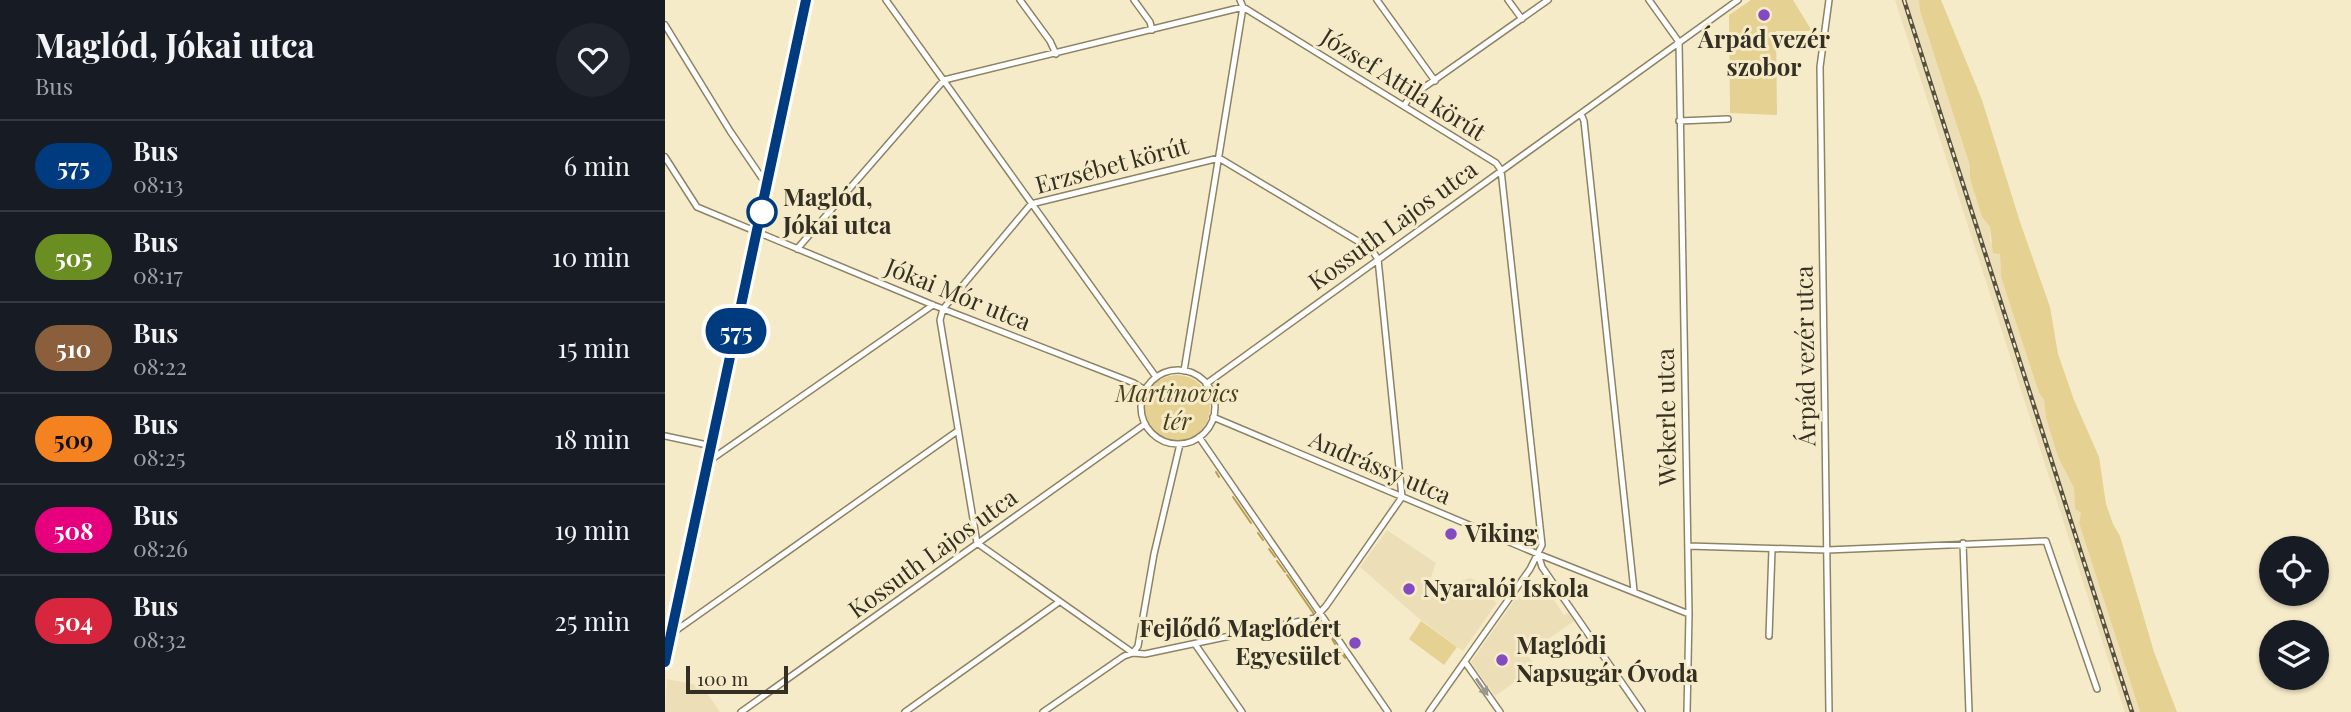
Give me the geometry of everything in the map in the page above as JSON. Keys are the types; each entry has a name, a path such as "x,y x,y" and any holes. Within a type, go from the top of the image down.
{"main road":[{"path":"665,662 806,0"}],"street":[{"path":"886,0 1156,377"},
{"path":"1020,0 1050,41 1056,54"},
{"path":"1134,0 1150,22 1152,30"},
{"path":"1184,371 1243,7 1240,0"},
{"path":"1377,0 1435,80"},
{"path":"1508,0 1522,19"},
{"path":"1404,106 1409,98 1548,0"},
{"path":"1649,0 1679,42"},
{"name":"Kossuth Lajos utca","path":"1206,384 1738,0"},
{"name":"Árpád vezér utca","path":"1829,0 1820,67 1829,712"},
{"path":"797,249 944,80 1243,7"},
{"name":"József Attila körút","path":"1243,7 1496,163 1501,170 1542,545 1538,554"},
{"path":"665,25 768,187"},
{"name":"Wekerle utca","path":"1679,42 1689,614 1687,712"},
{"path":"1581,114 1586,135 1634,591"},
{"path":"1679,121 1728,120"},
{"name":"Jókai Mór utca","path":"665,158 697,207 933,305 1134,383 1145,390"},
{"name":"Erzsébet körút","path":"943,309 1031,204 1219,158 1371,249 1378,259"},
{"path":"1043,712 1124,656 1133,653 1146,654 1307,621 1320,614 1402,497 1378,259"},
{"path":"709,461 933,305"},
{"path":"943,309 940,320 977,543 1133,653"},
{"path":"1174,370 1184,371 1194,374 1206,384 1215,406 1210,426 1199,437 1180,444 1159,439 1145,424 1141,401 1145,390 1156,377 1174,370"},
{"name":"Andrássy utca","path":"1213,418 1689,614"},
{"name":"Kossuth Lajos utca","path":"741,712 1145,424"},
{"path":"671,634 957,432"},
{"path":"665,436 712,446"},
{"path":"1199,437 1388,712"},
{"path":"1133,653 1138,646 1154,554 1180,444"},
{"path":"1688,546 1827,550 2046,541 2097,689"},
{"path":"1963,543 1969,712"},
{"path":"1769,636 1772,549"},
{"path":"1429,712 1538,554"},
{"path":"1538,554 1542,567 1642,712"},
{"path":"905,712 1059,603"},
{"path":"1195,644 1242,712"},
{"path":"1465,662 1500,712"}],"shaded area":[{"path":"1895,0 1921,0 1920,11 1970,166 1970,179 1982,217 1990,227 1990,241 2000,254 2001,277 2039,393 2044,400 2046,418 2058,457 2074,488 2075,509 2081,513 2079,523 2140,712 2125,712"},
{"name":"Nyaralói Iskola","path":"1387,530 1436,563 1428,586 1434,591 1470,578 1488,587 1484,592 1497,603 1463,651 1417,617 1360,567"},
{"path":"1542,582 1564,615 1568,613 1574,621 1527,654 1536,667 1495,696 1471,662 1518,595 1520,597"},
{"path":"667,679 702,686 720,712 665,712"}],"green space":[{"path":"1751,0 1793,0 1812,31 1776,31 1777,115 1730,113 1729,15"},
{"path":"1919,0 1941,0 1982,100 2050,307 2058,354 2074,400 2099,457 2106,504 2120,536 2154,652 2177,712 2140,712 2079,523 2081,513 2075,509 2074,488 2058,457 2046,418 2044,400 2039,393 2001,277 2000,254 1993,253 1990,227 1982,217 1970,179 1970,166 1920,11"},
{"name":"Martinovics tér","path":"1171,375 1183,375 1195,380 1205,390 1210,408 1208,421 1195,436 1183,441 1171,441 1159,436 1149,426 1144,414 1144,402 1149,390 1159,380"},
{"path":"1421,621 1457,647 1444,665 1409,639"}],"waterway":[{"path":"1216,472 1219,477"},
{"path":"1233,497 1251,523"},
{"path":"1258,533 1263,540"},
{"path":"1269,549 1275,557"},
{"path":"1277,561 1285,572"},
{"path":"1287,575 1314,614"},
{"path":"1319,620 1326,631"},
{"path":"1329,634 1335,644"},
{"path":"1337,647 1345,658"}],"railway":[{"path":"1904,0 2132,712"}],"bus line":[{"name":"575","path":"665,662 806,0"}],"place":[{"name":"Árpád vezér szobor","path":"1764,15"},
{"name":"Maglód, Jókai utca","path":"762,212"},
{"name":"Viking","path":"1451,534"},
{"name":"Nyaralói Iskola","path":"1409,589"},
{"name":"Fejlődő Maglódért Egyesület","path":"1355,643"},
{"name":"Maglódi Napsugár Óvoda","path":"1502,660"}]}
